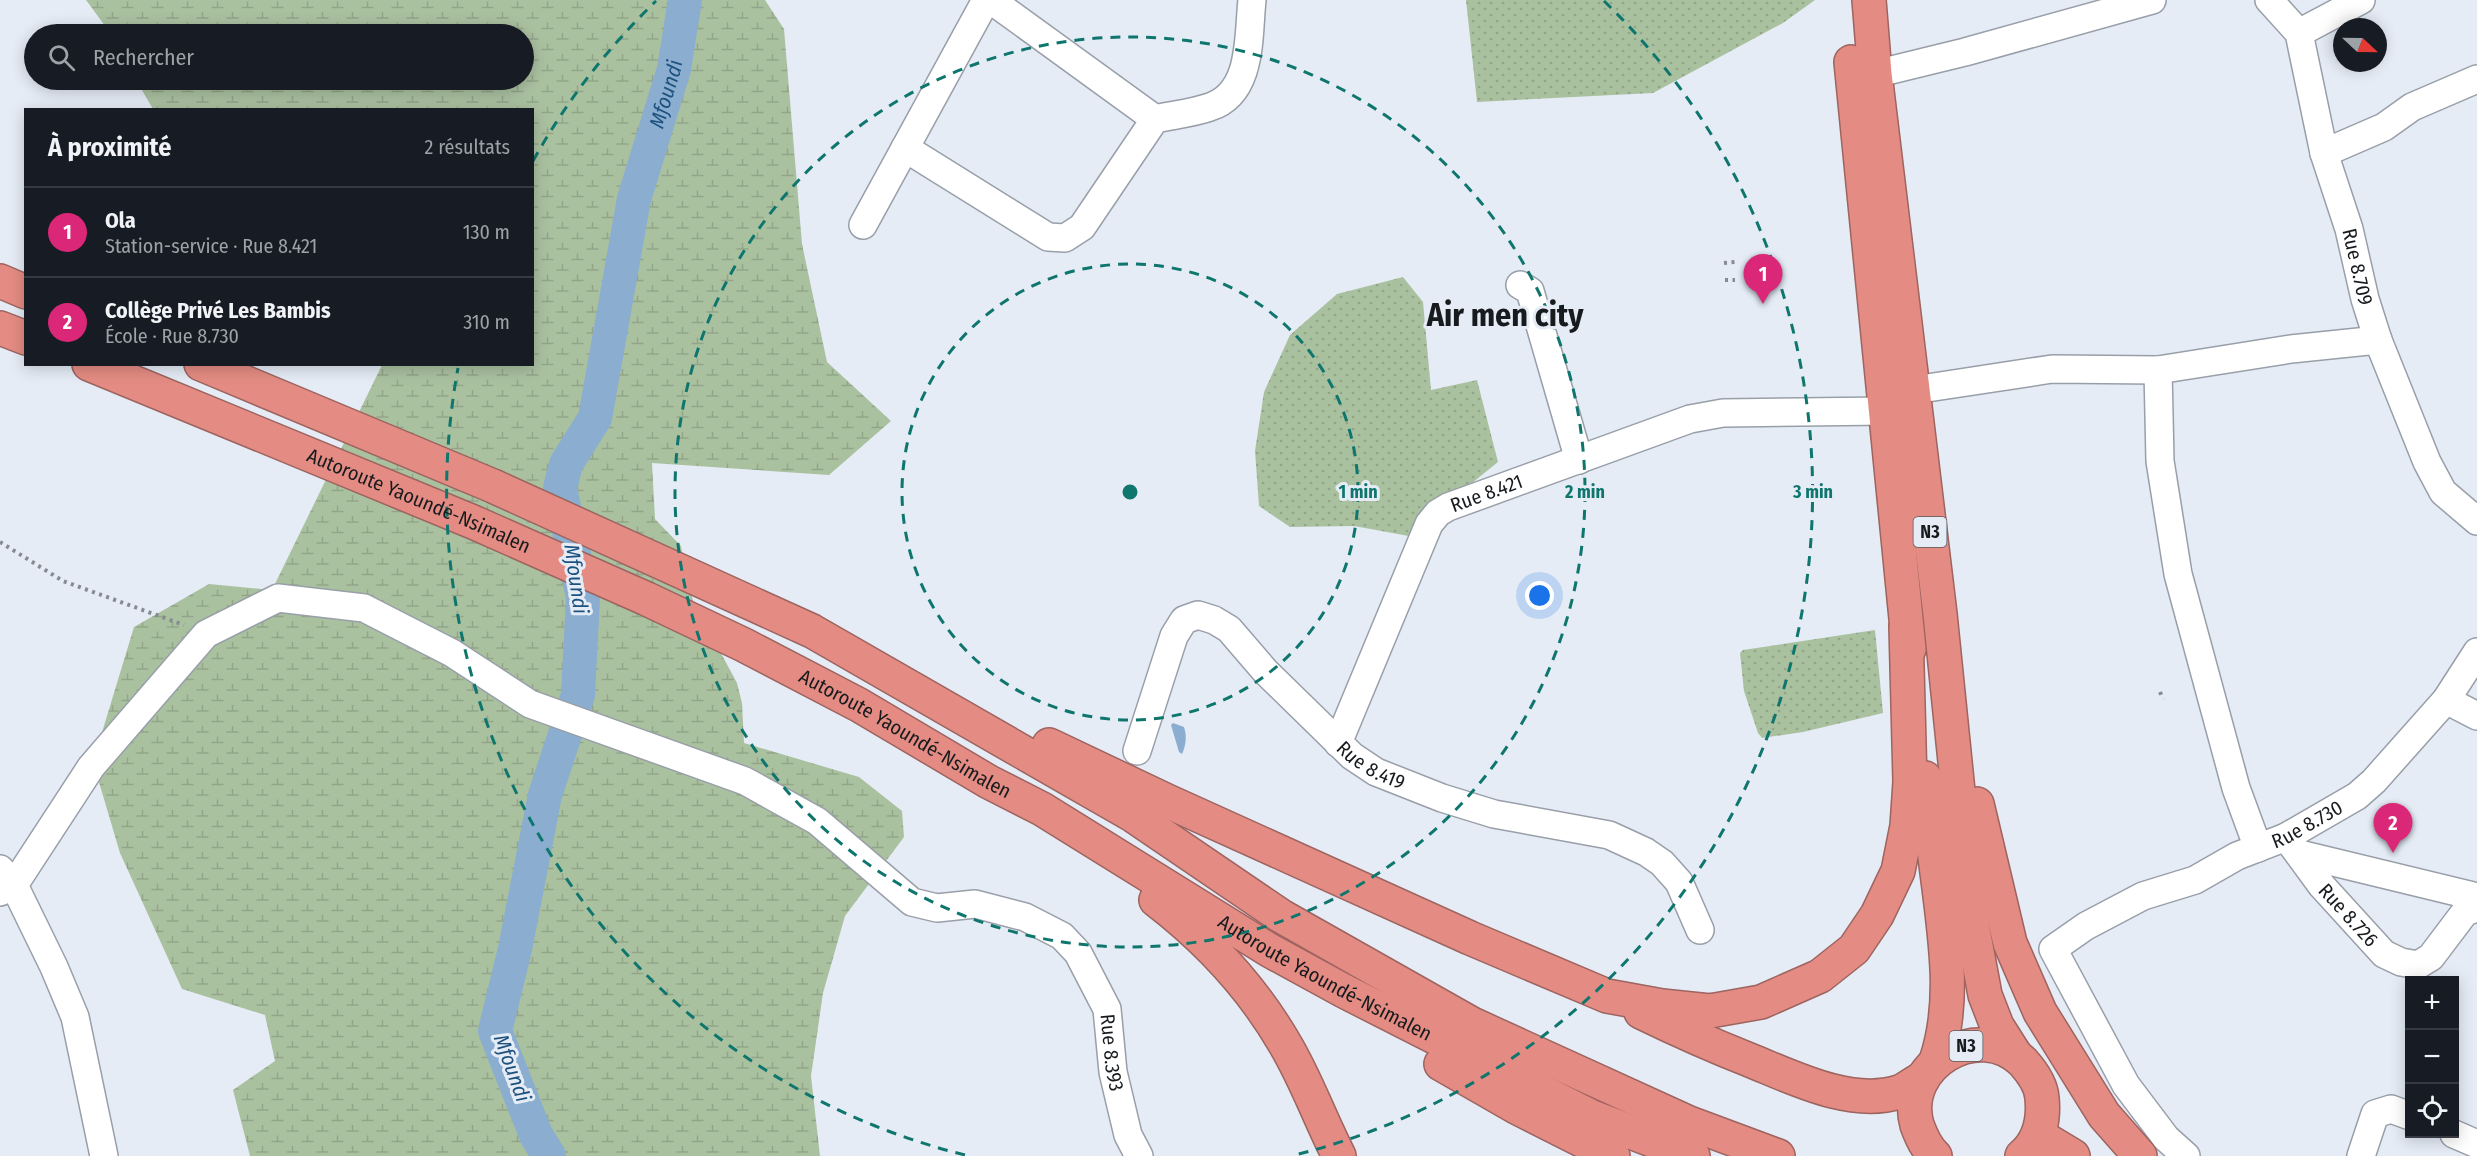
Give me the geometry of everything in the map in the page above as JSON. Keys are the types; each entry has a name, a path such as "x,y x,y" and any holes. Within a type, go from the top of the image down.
{"highway":[{"name":"N3","path":"1846,0 1906,627 1943,925 1947,1016 1942,1042 1916,1098 1915,1118 1921,1137 1935,1156"},
{"name":"N3","path":"1869,0 1875,74 1940,614 1971,919 1985,995 1997,1026 2016,1056 2032,1071 2042,1091 2043,1113 2030,1146"},
{"path":"0,281 24,291"},
{"path":"0,328 24,338"},
{"name":"Autoroute Yaoundé-Nsimalen","path":"94,366 474,522 744,645 859,705 989,782 1042,810 1269,950 1344,991 1592,1117 1693,1156"},
{"name":"Autoroute Yaoundé-Nsimalen","path":"206,366 493,486 812,631 1134,816 1281,916 1472,1024 1689,1123 1778,1156"},
{"path":"1940,614 1972,782 2010,943 2040,1012 2104,1115 2140,1156"},
{"path":"1607,996 1662,1006 1710,1011 1761,1002 1821,976 1854,949 1877,915 1898,871 1907,826 1910,782 1906,627"},
{"path":"812,631 1167,801 1470,938 1607,996 1690,1036 1814,1086 1846,1094 1872,1095 1899,1092 1929,1069"},
{"path":"989,782 1123,874 1180,918 1216,952 1254,994 1286,1045 1339,1156"},
{"path":"1344,991 1397,1038 1516,1107 1613,1156"},
{"name":"N3","path":"1929,1069 1954,1050 1974,1044 1996,1046 2016,1056"},
{"path":"2030,1146 2073,1156"}],"street":[{"path":"905,148 1048,237 1065,238 1082,227 1155,119 1212,107 1236,88 1244,70 1252,0"},
{"path":"1875,74 1965,52 2152,0"},
{"path":"2269,0 2299,33 2361,0"},
{"path":"863,225 983,1 1155,119"},
{"name":"Rue 8.709","path":"2299,33 2325,153 2349,229 2365,299 2378,340 2432,472 2443,492 2477,521"},
{"path":"2325,153 2384,127 2412,107 2477,79"},
{"path":"1520,285 1530,291 1579,460"},
{"path":"1914,390 2052,369 2158,370 2292,349 2378,340"},
{"path":"2158,370 2160,461 2178,574 2236,788 2258,848"},
{"name":"Rue 8.421","path":"1338,743 1429,524 1438,513 1448,507 1690,419 1723,413 1887,411"},
{"name":"Rue 8.393","path":"206,634 278,598 364,608 452,653 530,704 745,781 817,821 912,902 937,908 975,904 1025,916 1062,936 1078,953 1107,1009 1113,1072 1128,1135 1139,1156"},
{"name":"Rue 8.419","path":"1137,751 1173,636 1184,620 1198,615 1214,620 1229,629 1266,672 1338,743 1352,756 1376,772 1442,798 1494,814 1609,835 1646,852 1662,863 1679,882 1700,930"},
{"path":"104,1156 75,1017 54,967 5,882 91,767 206,634"},
{"name":"Rue 8.730","path":"2186,1156 2166,1137 2126,1085 2052,949 2086,926 2143,896 2195,880 2237,856 2258,848 2293,846 2374,781 2446,700 2477,652"},
{"path":"2446,700 2477,716"},
{"path":"2293,846 2477,897"},
{"name":"Rue 8.726","path":"2293,846 2322,886 2384,954 2401,962 2418,966 2431,957 2465,912 2477,908"},
{"path":"2361,1156 2375,1114 2391,1109 2405,1114"},
{"path":"2459,1136 2477,1144"}],"path":[{"path":"1724,263 1735,262"},
{"path":"1725,280 1735,280"},
{"path":"0,542 63,581 206,634"},
{"path":"2160,692 2163,699"}],"green space":[{"path":"86,0 765,0 784,29 802,244 827,362 891,421 829,475 652,463 655,519 681,546 688,585 694,603 737,683 742,703 744,743 859,777 902,811 904,837 845,916 823,993 811,1076 820,1156 250,1156 233,1090 275,1061 265,1015 182,989 120,853 93,762 134,627 209,584 272,590 382,366 534,366 534,108 152,108 142,90 534,90 534,24 104,24"},
{"path":"1466,0 1815,0 1783,23 1653,93 1477,102"},
{"path":"1403,277 1423,302 1431,390 1477,380 1498,462 1472,483 1436,541 1354,526 1290,527 1259,506 1255,451 1264,392 1290,335 1337,294"},
{"path":"1875,630 1883,713 1803,732 1762,738 1758,733 1744,691 1740,653 1743,650"}],"water":[{"path":"1173,723 1184,727 1186,740 1182,754 1179,752 1171,725"}],"waterway":[{"name":"Mfoundi","path":"549,1156 536,1135 495,1031 515,949 545,795 578,695 583,598 560,488 566,464 595,418 634,199 674,69 685,0"}],"place":[{"name":"Ola","path":"1763,304"},
{"name":"Collège Privé Les Bambis","path":"2393,853"}],"district":[{"name":"Air men city","path":"1505,315"}]}
